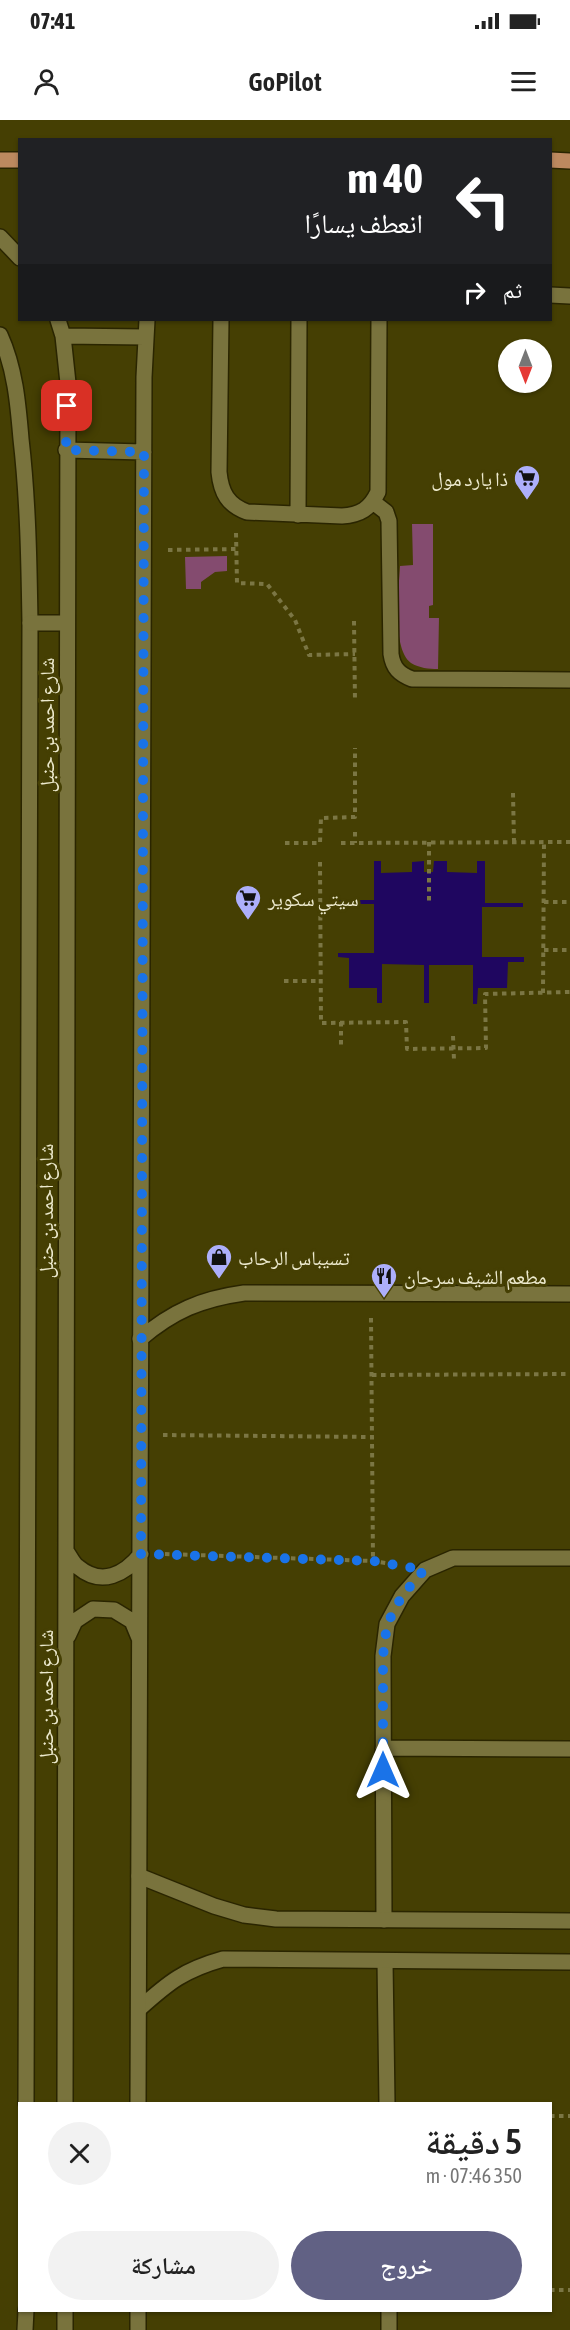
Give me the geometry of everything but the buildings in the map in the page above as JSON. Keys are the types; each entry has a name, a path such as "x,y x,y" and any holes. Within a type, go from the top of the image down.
{"main road":[{"path":"0,160 18,160"},
{"path":"552,160 570,160"}],"street":[{"path":"0,237 18,253"},
{"path":"552,296 570,296"},
{"name":"شارع احمد بن حنبل","path":"58,321 63,336 68,383 66,450 66,2102"},
{"path":"138,2102 144,452 147,321"},
{"path":"221,321 219,472 223,492 236,508 247,512 353,515 364,511 373,502 378,492 379,321"},
{"path":"298,514 299,321"},
{"path":"0,335 18,397 26,501 30,623 26,2102"},
{"path":"63,336 145,337"},
{"path":"66,450 144,452"},
{"path":"373,502 386,512 389,521 391,654 392,663 397,671 412,679 570,680"},
{"path":"30,623 67,623"},
{"path":"140,1339 177,1312 197,1303 220,1296 244,1293 570,1294"},
{"path":"66,1551 77,1567 94,1576 113,1577 130,1568 141,1554"},
{"path":"384,1920 383,1656 387,1624 402,1596 424,1570 453,1558 570,1558"},
{"path":"66,1640 75,1621 93,1609 114,1610 132,1621 140,1641"},
{"path":"383,1748 570,1749"},
{"path":"139,1876 214,1906 244,1915 276,1919 570,1921"},
{"path":"138,2009 172,1979 197,1966 224,1959 570,1962"},
{"path":"386,1961 387,2102"},
{"path":"26,2312 26,2330"},
{"path":"65,2312 65,2330"},
{"path":"138,2312 138,2330"},
{"path":"389,2312 389,2330"}],"path":[{"path":"236,508 237,583 267,584 295,620 309,655 355,654"},
{"path":"187,550 236,549"},
{"path":"354,621 355,701"},
{"path":"285,843 320,843 321,818 355,817 355,748"},
{"path":"513,793 514,842"},
{"path":"355,832 355,843"},
{"path":"429,842 429,902"},
{"path":"543,993 544,842"},
{"path":"341,843 570,842"},
{"path":"320,862 321,1023 406,1022 407,1049 486,1048 485,994 570,992"},
{"path":"544,902 570,902"},
{"path":"544,950 570,950"},
{"path":"284,981 321,981"},
{"path":"341,1022 341,1046"},
{"path":"453,1036 454,1060"},
{"path":"371,1293 373,1561"},
{"path":"372,1375 570,1374"},
{"path":"141,1435 372,1437"},
{"path":"141,1554 373,1561 424,1570"},
{"path":"552,2116 570,2116"},
{"path":"552,2290 570,2290"}],"shaded area":[{"path":"412,524 433,524 433,605 429,606 429,618 439,618 438,669 424,668 411,663 405,655 398,632 400,566 413,565"},
{"path":"227,556 227,571 215,572 201,582 201,589 186,589 185,557"},
{"path":"374,861 381,861 381,873 412,872 412,862 424,861 424,872 433,872 434,861 447,861 447,872 477,873 477,861 485,861 485,903 523,903 523,907 482,907 482,957 524,957 524,962 508,962 507,988 478,988 477,1004 473,1004 473,965 429,965 429,1003 424,1003 424,965 382,964 382,1003 377,1003 377,988 349,988 349,958 338,957 338,953 374,953 374,904 337,904 336,900 374,900"}],"place":[{"name":"ذا يارد مول","path":"527,501"},
{"name":"سيتي سكوير","path":"248,921"},
{"name":"تسيباس الرحاب","path":"219,1280"},
{"name":"مطعم الشيف سرحان","path":"384,1299"}],"route":[{"path":"67,406 66,450 144,452 141,1554 373,1561 424,1570 402,1596 387,1624 383,1656 383,1770"}]}
